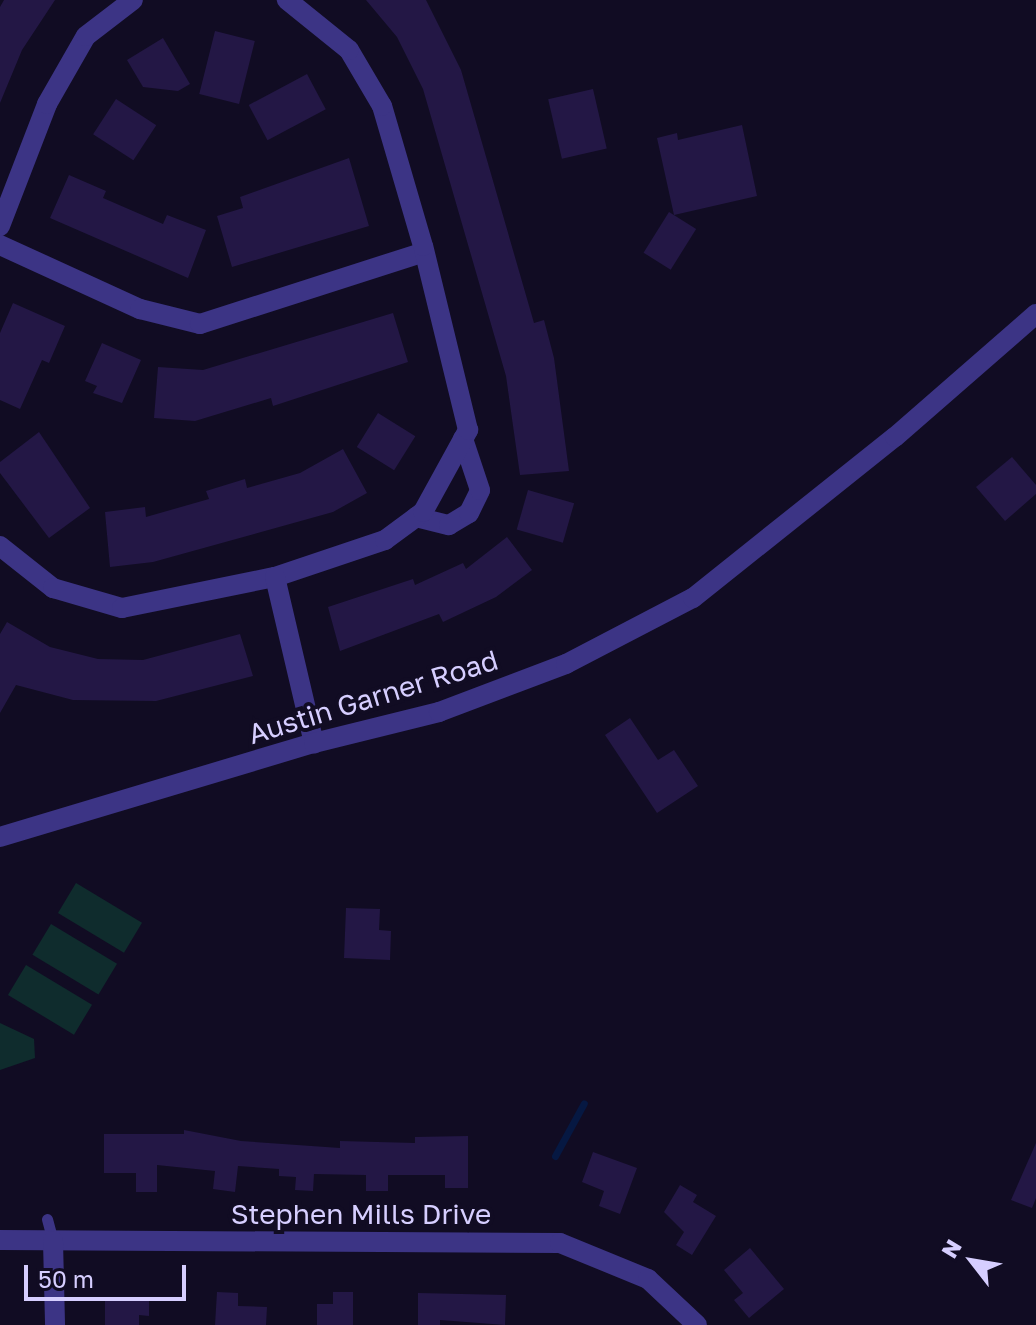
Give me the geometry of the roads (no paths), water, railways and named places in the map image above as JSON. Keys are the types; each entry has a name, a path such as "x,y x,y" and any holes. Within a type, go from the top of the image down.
{"street":[{"path":"0,226 47,104 86,36 133,0"},
{"path":"0,546 53,588 122,608 275,577 385,540 416,517 468,430 424,252 382,106 349,50 287,0"},
{"path":"0,245 140,309 200,324 424,252"},
{"name":"Austin Garner Road","path":"0,837 314,743 439,712 566,664 693,598 895,437 1036,314"},
{"path":"416,517 449,525 469,513 480,490 463,439"},
{"path":"275,577 314,743"},
{"name":"Stephen Mills Drive","path":"0,1240 560,1243 648,1279 697,1325"},
{"path":"53,1241 55,1325"}],"lane":[{"path":"47,1219 53,1241"}],"waterway":[{"path":"555,1156 584,1103"}]}
